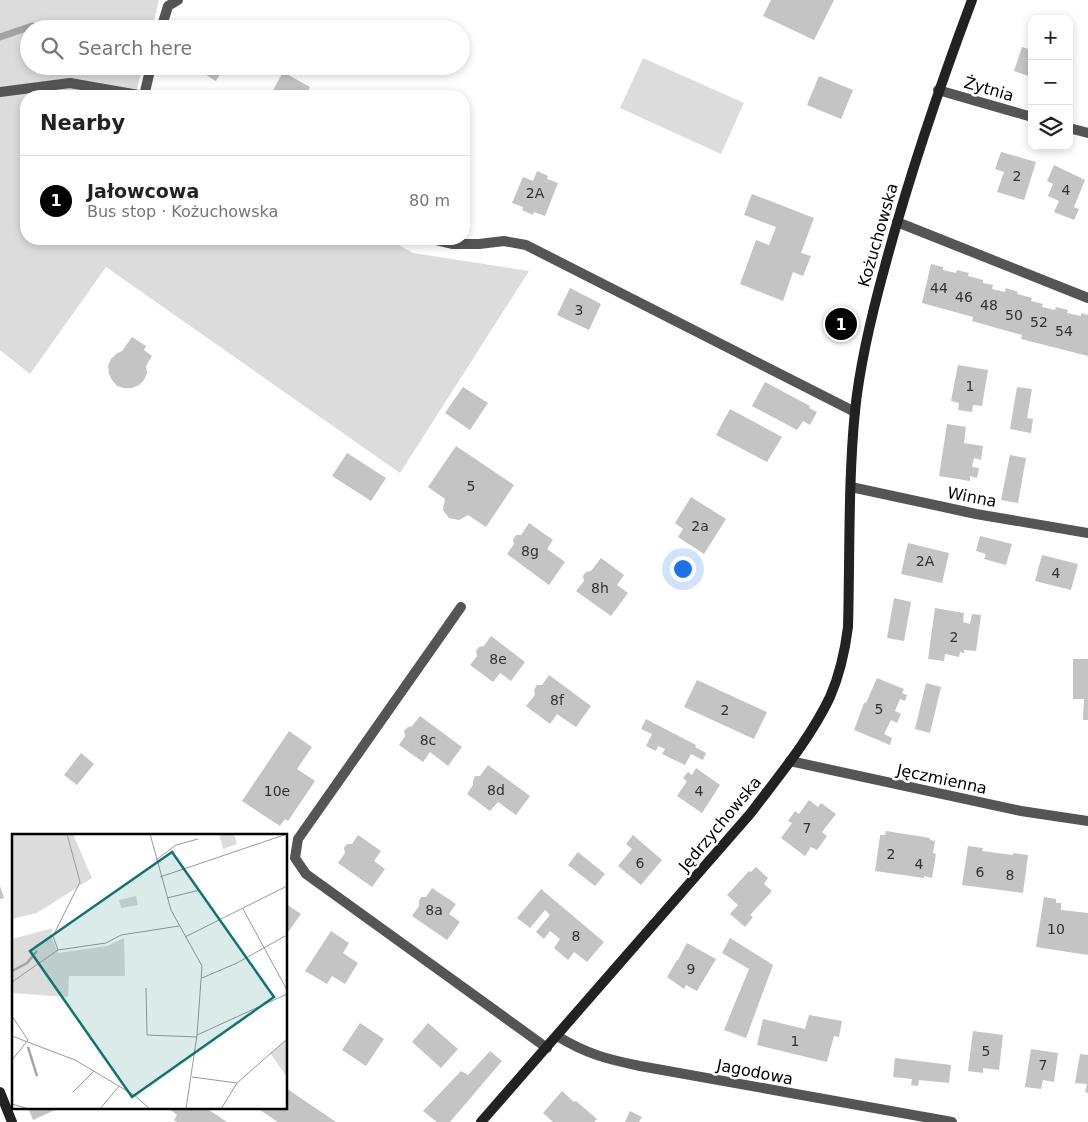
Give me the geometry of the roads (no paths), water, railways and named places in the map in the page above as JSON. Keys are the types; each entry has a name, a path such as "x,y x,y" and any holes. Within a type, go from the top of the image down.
{"main road":[{"name":"Kożuchowska","path":"851,488 855,412 861,370 876,299 897,222 938,90 972,0"},
{"name":"Jędrzychowska","path":"481,1122 739,827 790,761 815,724 839,674 845,649 848,627 851,488"},
{"path":"0,1092 12,1122"}],"street":[{"path":"164,20 168,6 178,0"},
{"path":"145,90 149,75"},
{"path":"0,92 70,83 110,90"},
{"name":"Żytnia","path":"938,90 1028,116"},
{"path":"1073,129 1088,133"},
{"path":"897,222 1088,298"},
{"path":"470,244 504,241 526,245 855,412"},
{"name":"Winna","path":"851,488 976,514 1088,533"},
{"path":"461,607 298,839 295,858 306,874 547,1048"},
{"name":"Jęczmienna","path":"790,761 1021,811 1088,820"},
{"name":"Jagodowa","path":"557,1036 577,1048 598,1057 952,1122"}],"waterway":[{"path":"0,37 20,30"}],"place":[{"name":"Jałowcowa","path":"841,324"}]}
